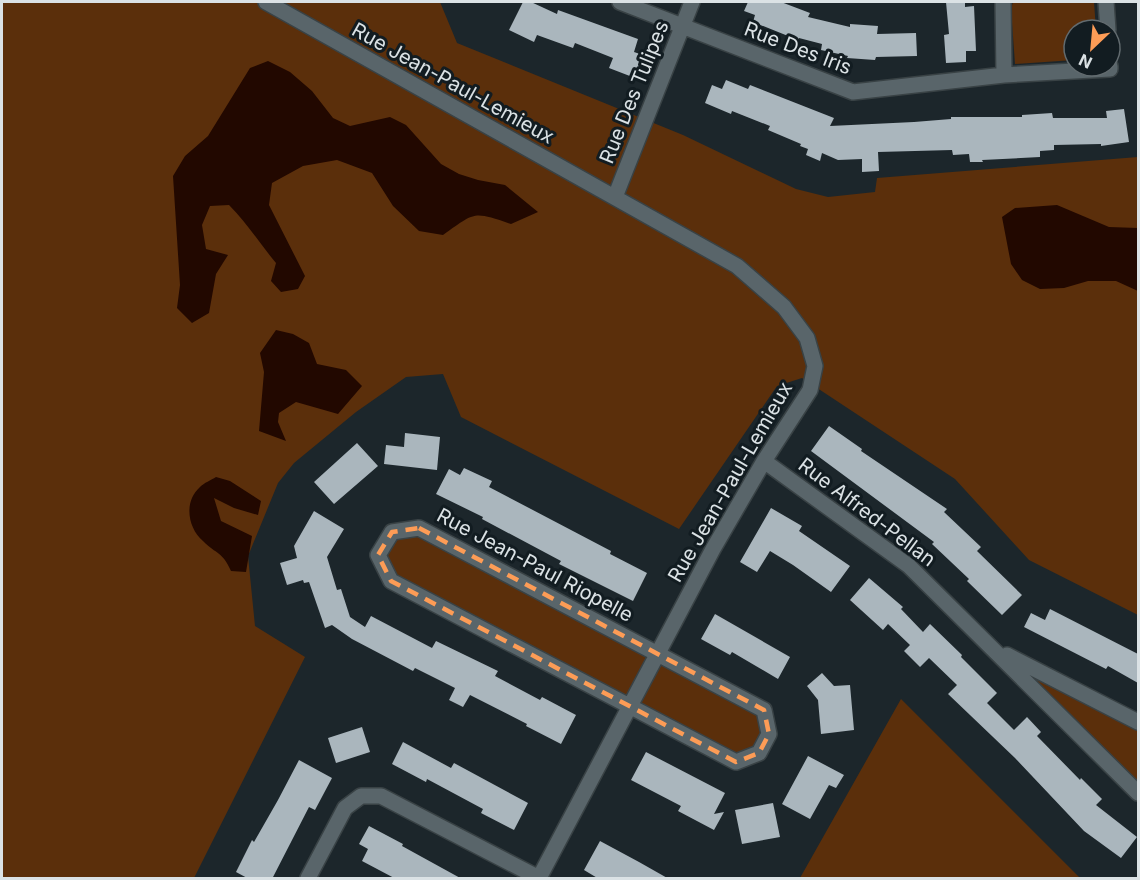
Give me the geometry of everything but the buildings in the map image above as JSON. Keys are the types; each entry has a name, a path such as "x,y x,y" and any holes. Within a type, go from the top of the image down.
{"street":[{"name":"Rue Jean-Paul-Lemieux","path":"260,2 273,6 737,266 784,307 807,338 815,366 810,390 764,461 712,549 539,879"},
{"name":"Rue Des Iris","path":"620,2 853,92 1004,75 1062,72"},
{"name":"Rue Des Tulipes","path":"615,197 692,2"},
{"path":"1003,2 1001,4 1004,75"},
{"path":"1106,2 1107,18"},
{"name":"Rue Alfred-Pellan","path":"764,461 909,566 1138,793"},
{"name":"Rue Jean-Paul Riopelle","path":"419,528 657,654 764,710 769,734 759,753 736,762 391,581 378,555 392,532 419,528"},
{"name":"Rue Alfred-Pellan","path":"994,649 1138,722"},
{"path":"308,879 345,808 361,796 381,796 539,879"}],"highlighted area":[{"path":"419,528 764,710 769,734 759,753 736,762 391,581 378,555 392,532"}],"shaded area":[{"path":"2,2 440,2 457,43 683,135 796,189 828,197 875,192 877,178 1138,157 1138,615 1029,560 955,479 802,378 777,386 679,529 461,417 443,374 406,377 356,412 294,463 278,483 248,556 255,626 305,657 194,878 2,878"},
{"path":"1013,2 1094,2 1095,18 1062,18 1062,61 1015,64 1011,9"},
{"path":"268,61 290,72 312,91 333,118 350,126 390,117 406,125 441,164 459,174 505,185 538,212 511,224 489,217 475,216 443,235 419,231 393,206 372,173 337,160 303,166 272,183 269,205 305,276 298,289 281,292 271,281 276,263 242,219 229,205 210,206 202,225 206,249 228,255 216,274 209,313 192,323 177,308 180,285 173,176 185,156 208,136 250,68"},
{"path":"1057,205 1109,227 1138,228 1138,291 1116,281 1088,281 1064,288 1040,289 1022,280 1011,264 1002,217 1015,208"},
{"path":"276,330 293,334 309,343 317,364 346,370 362,386 338,414 296,402 279,413 278,422 286,441 259,431 264,372 260,353"},
{"path":"216,477 230,481 261,501 258,515 234,508 214,498 221,521 252,536 246,572 231,571 222,556 198,535 191,521 191,499 202,486"},
{"path":"419,528 764,710 769,734 736,762 391,581 378,555 392,532"},
{"path":"994,649 1138,722 1138,793"},
{"path":"901,699 1080,878 800,878"}]}
